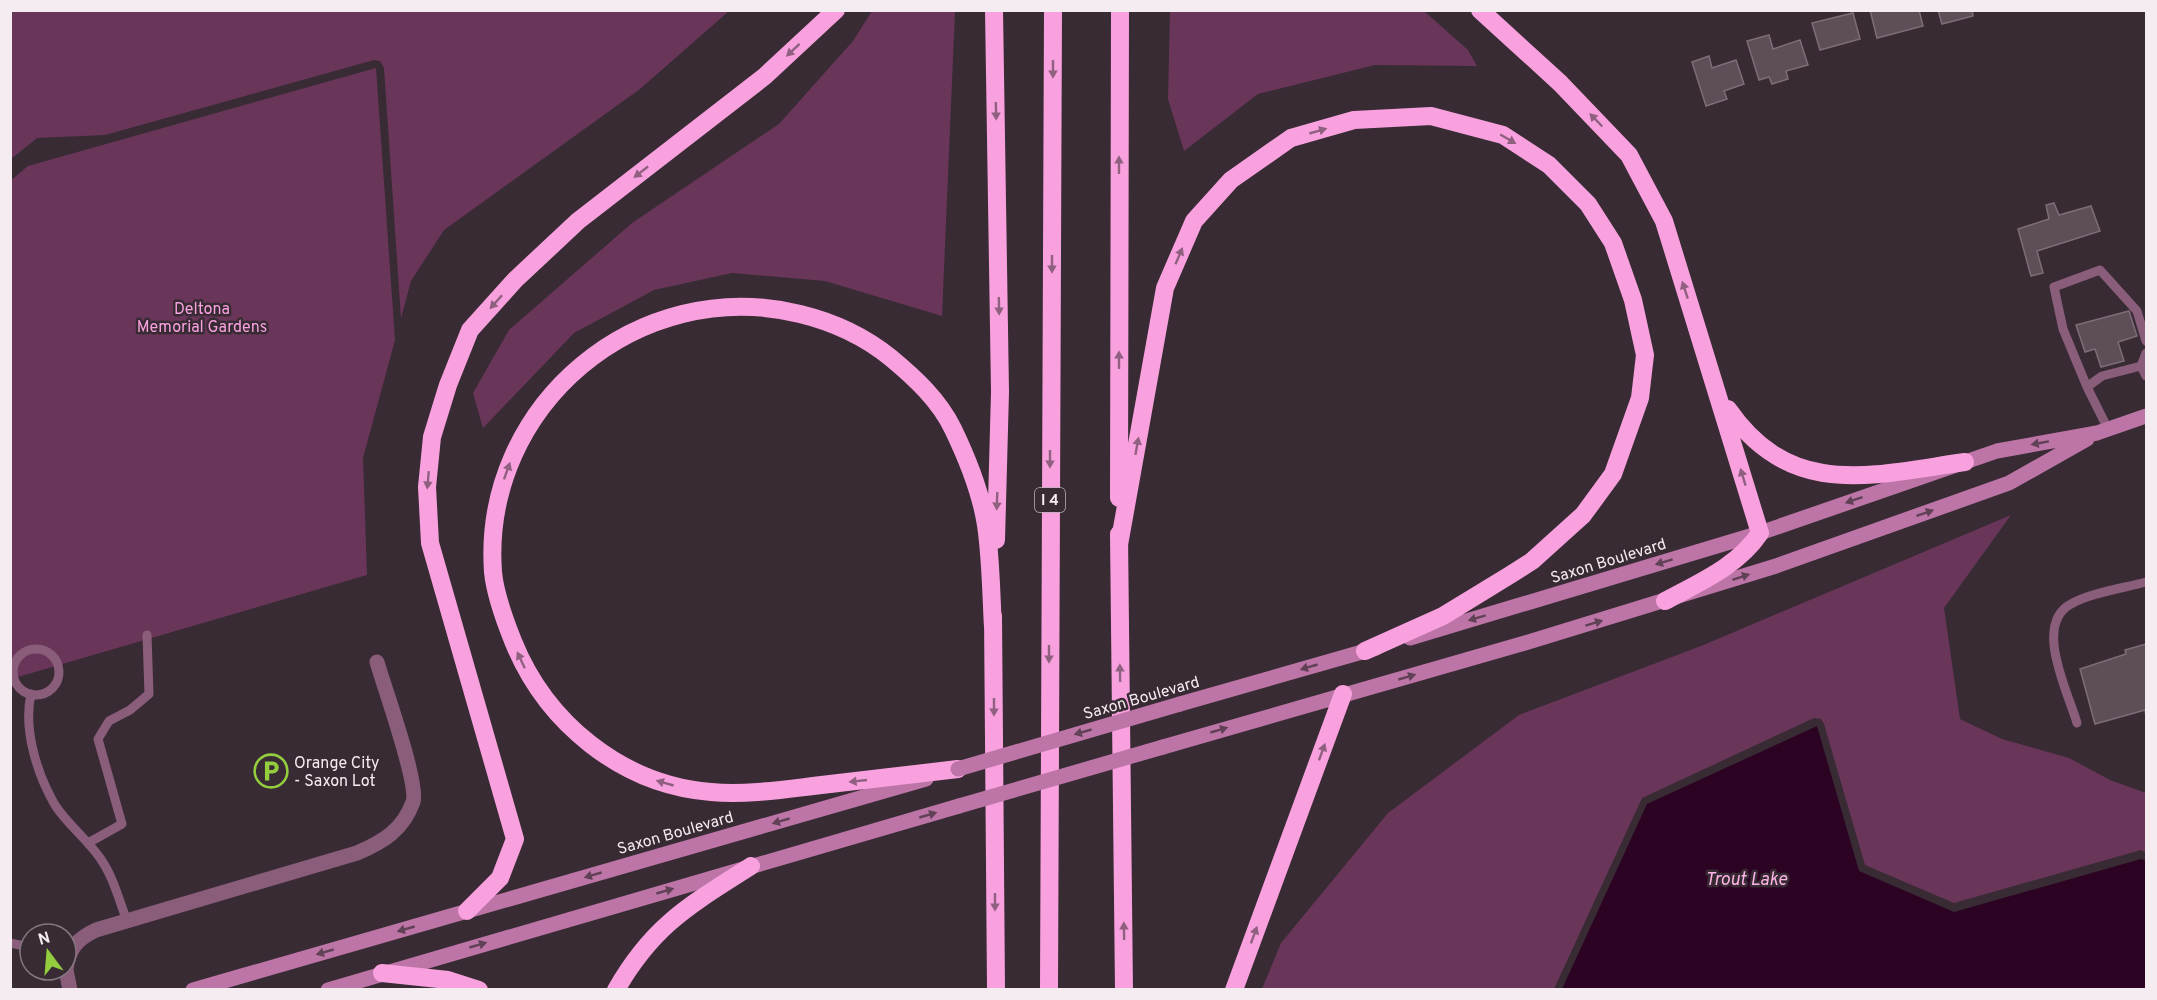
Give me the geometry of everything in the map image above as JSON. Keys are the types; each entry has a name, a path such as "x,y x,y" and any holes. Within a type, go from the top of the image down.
{"highway":[{"path":"467,911 500,878 514,839 430,543 427,487 432,437 448,385 470,330 514,280 578,221 765,76 836,10"},
{"path":"994,10 1000,392 993,627 996,990"},
{"name":"I 4","path":"1050,990 1049,598 1053,10"},
{"path":"1120,10 1119,545 1124,990"},
{"path":"1480,10 1560,83 1629,155 1664,222 1719,396 1760,532 1748,551 1724,568 1665,601"},
{"path":"1119,545 1165,288 1194,221 1231,180 1291,138 1354,120 1431,116 1503,135 1549,165 1580,196 1613,243 1633,300 1645,355 1640,398 1613,474 1583,515 1532,561 1510,575 1443,616 1365,651"},
{"path":"958,769 762,792 712,792 678,787 644,777 605,756 570,727 543,696 523,664 511,635 493,576 493,541 502,484 512,458 544,404 566,379 591,357 619,338 683,313 722,307 754,306 821,319 853,332 882,350 935,400 952,428 976,489 986,524 993,627"},
{"path":"1719,396 1739,426 1760,444 1792,465 1817,474 1856,477 1965,462"},
{"path":"1234,990 1343,694"},
{"path":"616,990 637,955 656,934 684,909 751,866"},
{"path":"382,973 448,980 479,990"}],"main road":[{"name":"Saxon Boulevard","path":"193,990 1365,651 1760,532 1997,451 2102,431 2146,416"},
{"name":"Saxon Boulevard","path":"328,990 1665,601 1776,566 2009,483 2102,431"}],"street":[{"path":"78,940 96,930 357,854 386,840 404,822 414,799 411,777 377,662"}],"lane":[{"path":"2102,431 2063,329 2054,287 2100,270 2137,310 2146,341"},
{"path":"2146,353 2141,366 2146,376"},
{"path":"2087,387 2102,376 2141,366"},
{"path":"2077,723 2052,643 2056,620 2072,603 2146,582"},
{"path":"88,843 122,824 98,739 109,721 130,710 149,694 147,634"},
{"path":"37,648 44,650 56,660 59,675 52,688 46,692 31,694 24,691 15,681 14,666 22,653 37,648"},
{"path":"31,694 28,707 29,726 40,772 56,806 101,859 127,921"}],"green space":[{"path":"11,10 729,11 640,89 444,230 411,281 401,318 384,68 380,61 374,60 105,135 37,138 11,159"},
{"path":"872,11 955,11 942,316 825,281 732,273 654,290 574,333 483,428 473,393 509,330 632,223 779,124 853,41"},
{"path":"1170,11 1424,11 1468,50 1477,66 1375,65 1258,94 1184,151 1168,99"},
{"name":"Deltona Memorial Gardens","path":"376,68 395,340 363,458 367,575 11,679 10,181 28,166"},
{"path":"2011,515 1944,608 1960,719 2002,739 2069,758 2110,780 2146,793 2146,853 2141,850 1954,903 1865,865 1824,724 1821,719 1814,718 1642,798 1554,989 1262,989 1281,943 1388,813 1519,715 1701,646"}],"water":[{"name":"Trout Lake","path":"1817,726 1859,871 1954,912 2141,859 2146,861 2146,989 1562,989 1647,804"}],"building":[{"path":"1870,10 1919,10 1923,26 1877,38"},
{"path":"1938,10 1972,10 1973,16 1942,24"},
{"path":"1853,13 1860,39 1820,50 1812,23"},
{"path":"1769,35 1773,49 1800,40 1808,65 1786,71 1788,79 1772,84 1769,77 1759,80 1747,41"},
{"path":"1709,56 1712,68 1736,60 1744,84 1724,91 1727,99 1706,106 1692,62"},
{"path":"2054,203 2059,215 2091,206 2100,231 2037,251 2043,273 2031,276 2018,229 2049,219 2046,205"},
{"path":"2129,311 2137,336 2118,342 2124,361 2101,367 2095,349 2085,352 2076,325"},
{"path":"2146,644 2146,716 2145,710 2095,724 2080,669 2126,654 2125,650"}],"place":[{"name":"Orange City - Saxon Lot","path":"271,771"}]}
